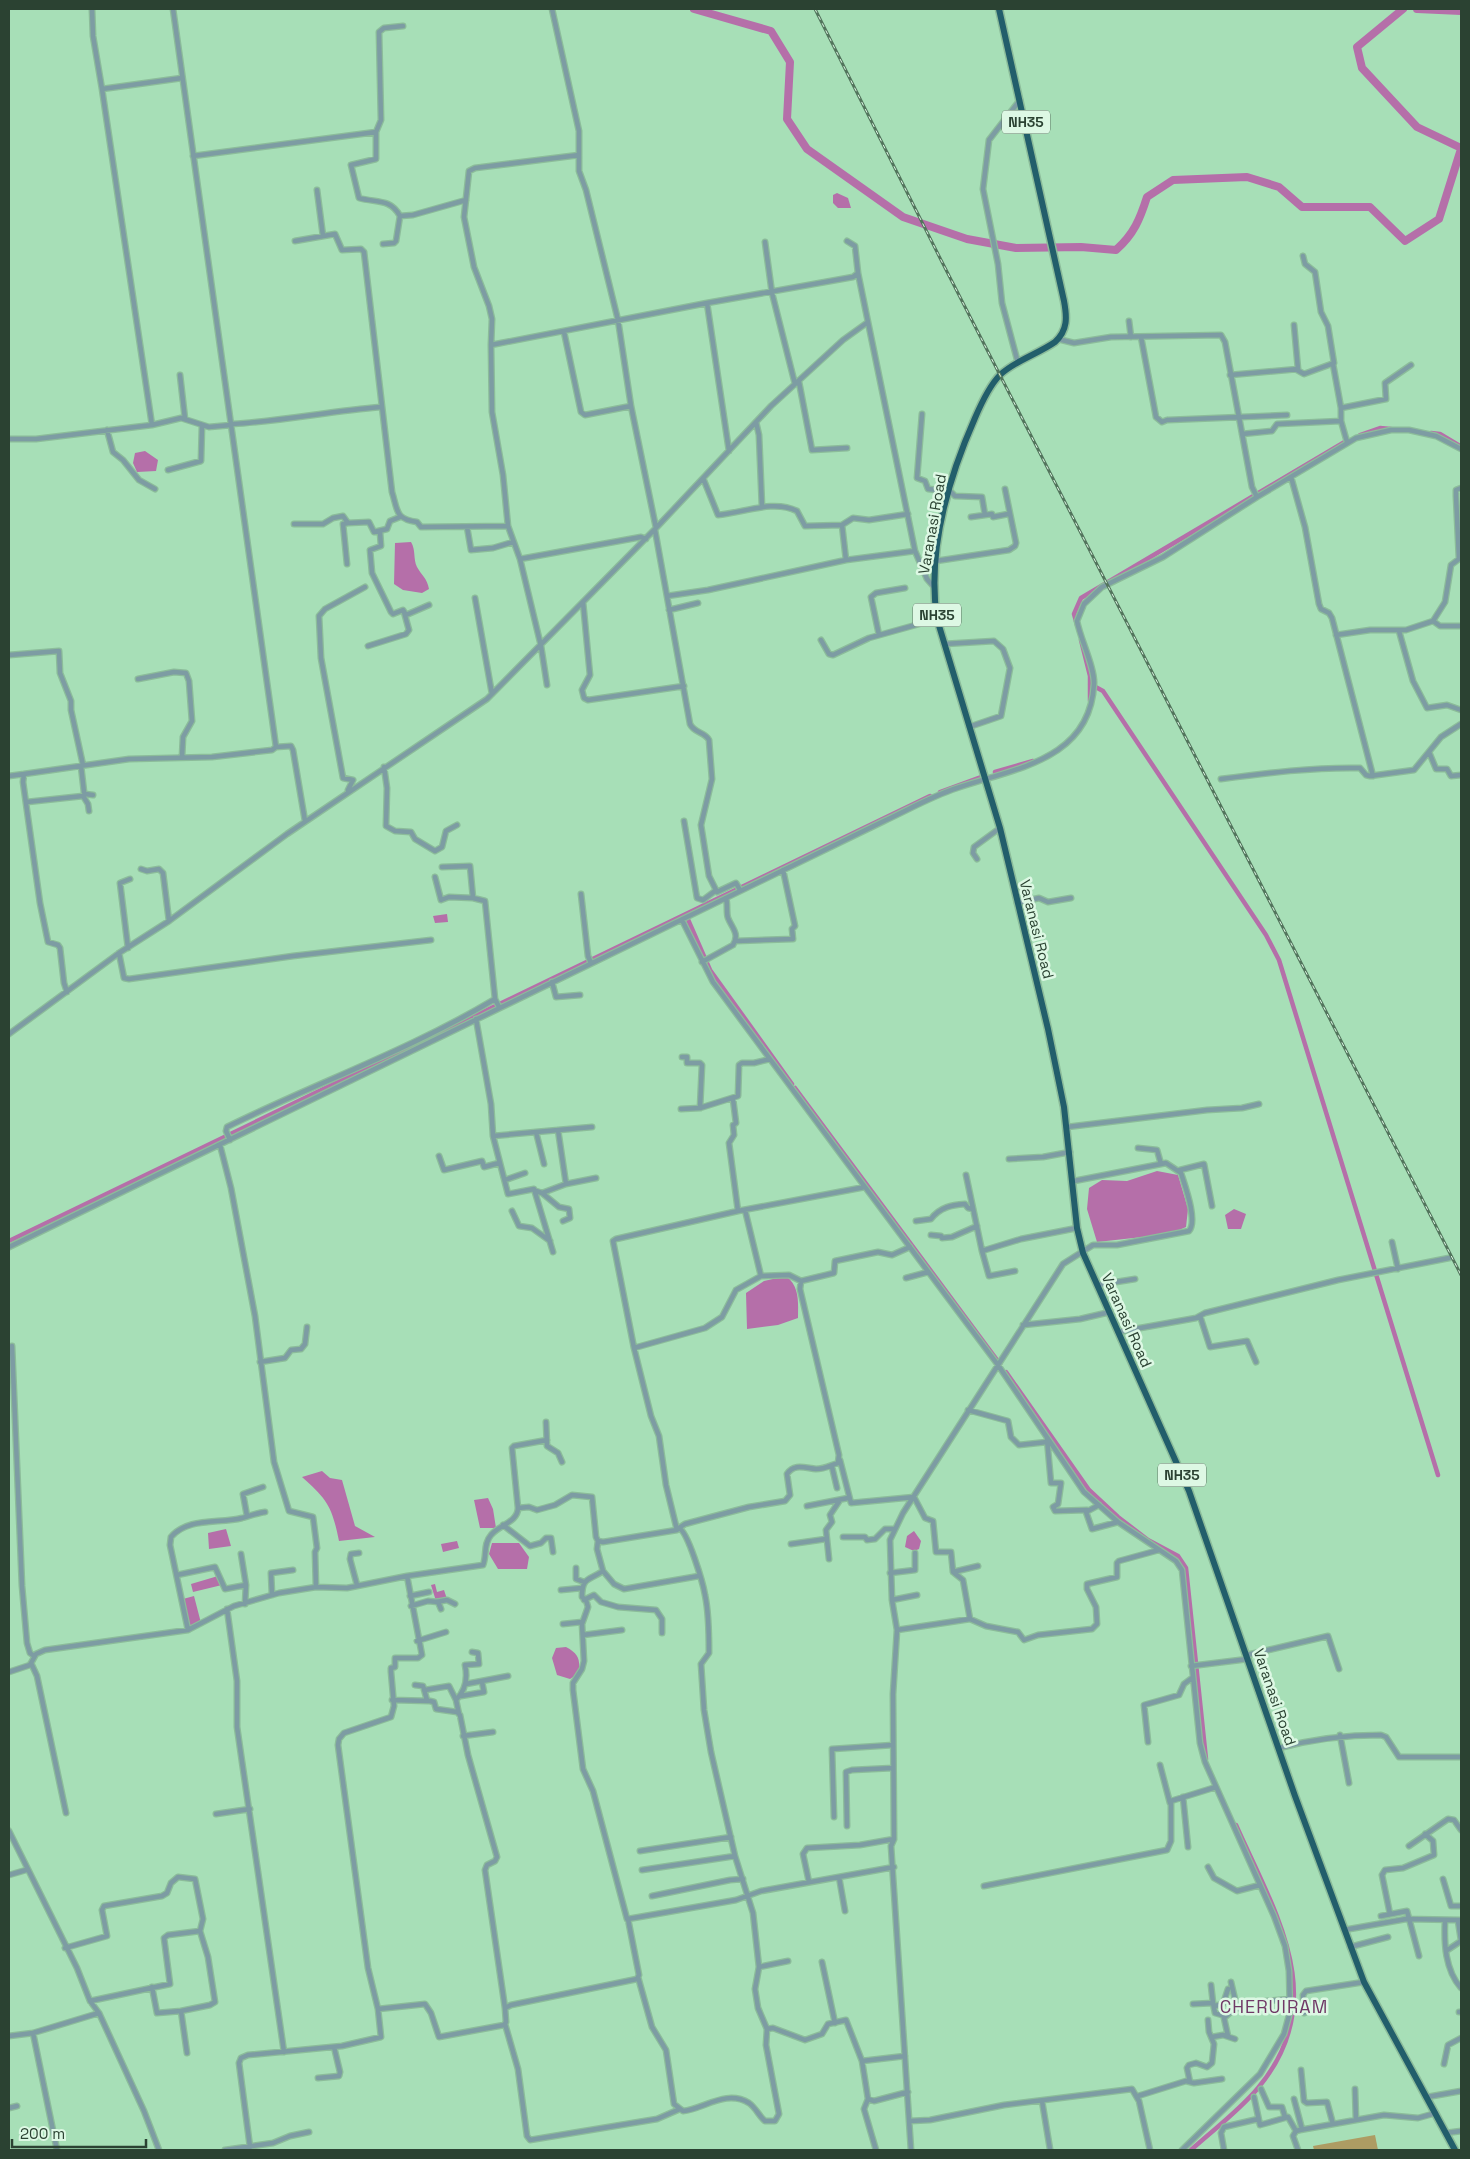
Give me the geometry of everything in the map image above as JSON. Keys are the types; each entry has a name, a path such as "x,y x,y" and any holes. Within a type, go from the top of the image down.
{"highway":[{"name":"NH35","path":"999,9 1058,274 1066,318 1064,331 1058,339 1018,364"},
{"name":"Varanasi Road","path":"1018,364 1000,374 992,385 977,414 959,458 948,491 936,561 934,587 937,619 1000,828 1048,1029 1067,1127 1074,1181 1077,1228 1083,1253 1189,1491 1279,1748 1364,1982 1455,2150"}],"street":[{"path":"92,9 93,36 152,425"},
{"path":"173,9 276,747"},
{"path":"552,9 579,131 579,174 586,190 618,320 632,406 656,529 666,596 692,728 707,736 709,740 712,779 705,798 701,825 709,876 715,892"},
{"path":"383,244 396,241 400,216 395,206 387,202 358,197 351,165 376,159 376,132 381,120 380,32 384,28 403,26"},
{"path":"102,89 182,78"},
{"path":"1018,364 1002,303 998,264 983,189 988,143 1020,100"},
{"path":"194,156 376,132"},
{"path":"547,685 541,646 520,559 508,526 503,475 492,412 492,319 485,291 474,267 464,218 469,171 475,168 579,155"},
{"path":"317,190 323,236"},
{"path":"400,216 413,215 466,200"},
{"path":"295,241 337,235 342,250 361,249 364,252 392,492 400,517 404,520 417,522 421,527 508,526"},
{"path":"847,241 855,246 858,273 915,551 927,580 934,587"},
{"path":"765,242 772,293 797,383 812,450 846,448"},
{"path":"1303,256 1305,264 1315,272 1320,312 1328,326 1341,408 1341,421 1346,441"},
{"path":"491,345 707,303 853,278 858,273"},
{"path":"707,303 728,451"},
{"path":"1129,321 1131,337"},
{"path":"9,1034 119,953 169,921 305,821 492,694 656,529 756,422 843,340 868,322"},
{"path":"1294,325 1298,364 1296,370"},
{"path":"564,332 580,412 585,415 632,406"},
{"path":"1058,339 1074,343 1131,337 1219,334 1224,339 1255,494"},
{"path":"1141,337 1156,417 1162,422 1167,420 1238,415 1287,415"},
{"path":"1230,375 1296,370 1304,374 1333,364"},
{"path":"1341,408 1386,399 1385,384 1410,365"},
{"path":"180,375 185,419"},
{"path":"9,439 36,439 152,425 182,418 190,419 202,426 209,427 282,421 339,411 381,407"},
{"path":"922,414 917,478 925,481 928,490 948,491 955,496 982,497 985,515"},
{"path":"1242,434 1272,432 1277,424 1341,421"},
{"path":"756,422 759,435 762,507"},
{"path":"168,470 201,461 202,426"},
{"path":"107,430 112,452 123,460 139,480 155,489"},
{"path":"684,821 697,898 703,900 715,892 739,888 783,870 955,788 1040,761 1061,749 1083,726 1090,708 1094,685 1078,621 1079,612 1087,600 1102,587 1163,557 1255,494 1291,477 1346,441 1383,432 1409,430 1436,436 1461,449"},
{"path":"1291,477 1304,527 1319,604 1321,610 1331,615 1373,776"},
{"path":"703,478 718,515 762,507 795,509 799,512 805,526 842,525 853,518 869,520 908,514"},
{"path":"936,561 1012,549 1016,543 1008,514 1005,488"},
{"path":"1336,635 1370,630 1399,631 1413,629 1433,621 1443,607 1452,565 1459,559 1456,490 1461,488"},
{"path":"970,516 992,514 993,517 1008,514"},
{"path":"294,524 323,524 333,518 343,516 348,523"},
{"path":"347,564 343,524 370,522 374,532 380,532 387,529 390,521 400,517"},
{"path":"842,525 846,560"},
{"path":"467,527 471,550 493,548 514,542"},
{"path":"380,532 381,546 370,550 371,570 391,612 394,614 403,610"},
{"path":"520,559 641,537 646,539"},
{"path":"666,596 708,590 846,560 915,551"},
{"path":"348,792 353,780 344,778 321,658 319,616 325,609 365,587"},
{"path":"880,635 871,597 876,592 905,588"},
{"path":"475,598 492,694"},
{"path":"582,602 590,676 582,690 584,698 588,700 684,686"},
{"path":"669,610 698,603"},
{"path":"403,610 406,615 429,605"},
{"path":"368,646 406,634 409,630 403,610"},
{"path":"822,640 830,654 833,655 880,635 937,619"},
{"path":"1433,621 1437,626 1461,626"},
{"path":"1399,631 1413,681 1426,708 1448,705 1461,710"},
{"path":"944,644 994,641 1003,649 1010,668 1001,716 969,726"},
{"path":"9,655 59,651 60,673 71,701 71,710 82,766 84,792 87,795 93,795"},
{"path":"138,680 174,672 186,673 189,680 192,722 183,737 182,757"},
{"path":"1221,779 1283,772 1354,768 1360,768 1366,775 1373,776 1414,770 1441,737 1461,724"},
{"path":"9,776 129,759 232,754 291,746 305,821"},
{"path":"1429,752 1436,769 1447,769 1450,776 1461,774"},
{"path":"384,767 387,788 386,826 395,831 411,832 415,839 435,851 442,847 446,831 457,825"},
{"path":"24,774 23,782 47,941 58,944 60,948 64,983 67,992"},
{"path":"27,802 83,796 88,804 89,811"},
{"path":"977,859 973,853 974,847 1000,828"},
{"path":"442,867 470,866 473,898"},
{"path":"142,869 147,871 159,869 163,872 169,921"},
{"path":"705,961 736,941 793,939 792,929 795,926 783,870"},
{"path":"435,877 441,900 449,897 473,898 485,901 486,903 495,999 499,1007"},
{"path":"128,948 120,883 130,879"},
{"path":"9,1247 220,1145 229,1138 726,898 739,888"},
{"path":"581,894 588,956 591,963"},
{"path":"726,898 729,907 728,917 736,932 736,941"},
{"path":"1017,903 1039,898 1048,902 1071,898"},
{"path":"685,918 713,982 928,1272 999,1362 1084,1492 1118,1522 1176,1561 1182,1570 1195,1666 1192,1678 1200,1743 1216,1787 1285,1946 1289,1971 1290,1999 1288,2023 1260,2074 1182,2150"},
{"path":"119,953 122,975 124,978 129,979 431,940"},
{"path":"552,982 556,997 580,995"},
{"path":"229,1138 226,1130 228,1127 412,1044 458,1021 495,999"},
{"path":"476,1020 491,1104 493,1136 508,1194 533,1188 559,1207 569,1209 570,1218 562,1221"},
{"path":"682,1056 687,1058 687,1062 700,1063 702,1065 700,1108"},
{"path":"681,1109 700,1108 733,1099 739,1094 738,1065 742,1062 754,1063 770,1059"},
{"path":"733,1099 736,1124 732,1125 734,1135 729,1143 738,1211"},
{"path":"1067,1127 1207,1110 1242,1108 1259,1104"},
{"path":"493,1136 592,1126"},
{"path":"558,1130 566,1184"},
{"path":"536,1132 544,1164"},
{"path":"220,1145 231,1188 255,1316 274,1462 289,1511 313,1517 317,1548 314,1552 316,1587"},
{"path":"1138,1148 1157,1150 1161,1164"},
{"path":"1009,1159 1043,1157 1070,1152"},
{"path":"439,1156 444,1170 482,1161 484,1167 499,1163"},
{"path":"1074,1181 1166,1163 1180,1170 1203,1163 1212,1206"},
{"path":"911,2150 894,1867 891,1846 894,1839 893,1694 897,1630 892,1600 890,1540 894,1529 968,1410 1063,1264 1093,1245 1117,1245 1177,1235 1191,1230 1192,1214 1180,1170"},
{"path":"505,1180 525,1173"},
{"path":"966,1175 989,1276 1015,1271"},
{"path":"542,1194 566,1184 596,1178"},
{"path":"603,1571 584,1582 582,1588 588,1610 582,1622 583,1666 572,1686 582,1765 593,1791 628,1919 638,1977 652,2026 666,2050 674,2104 680,2109 687,2111 716,2100 741,2101 752,2106 765,2121 775,2121 779,2114 766,2046 768,2029 758,2008 755,1989 759,1967 755,1920 735,1856 704,1710 701,1664 702,1660 709,1655 710,1650 706,1596 692,1548 683,1531 678,1528 672,1514 659,1436 651,1416 634,1348 612,1244 614,1240 738,1211 865,1187"},
{"path":"536,1191 553,1252"},
{"path":"916,1221 931,1219 937,1211 954,1204 965,1204 968,1208 973,1209"},
{"path":"745,1210 760,1276"},
{"path":"512,1211 519,1226 532,1228 550,1242"},
{"path":"931,1235 941,1236 942,1238 952,1237 977,1226"},
{"path":"982,1251 1021,1239 1077,1228"},
{"path":"1392,1242 1398,1269"},
{"path":"634,1348 705,1328 722,1317 736,1290 760,1276 789,1275 801,1281 834,1273 835,1261 878,1252 892,1256 910,1247"},
{"path":"1118,1332 1200,1316 1205,1313 1372,1273 1449,1258"},
{"path":"906,1278 928,1272"},
{"path":"1097,1285 1135,1279"},
{"path":"801,1281 800,1289 848,1498 851,1503 856,1504 914,1497"},
{"path":"1023,1325 1080,1319 1110,1312"},
{"path":"1200,1316 1210,1347 1247,1341 1256,1362"},
{"path":"260,1362 285,1358 291,1350 301,1349 306,1344 307,1328"},
{"path":"12,1346 22,1586 27,1643 30,1653 34,1656"},
{"path":"968,1410 1008,1421 1011,1437 1019,1445 1047,1442"},
{"path":"546,1422 548,1448 558,1453 562,1462"},
{"path":"1046,1436 1051,1483 1061,1483 1058,1504 1053,1507 1055,1511 1087,1510 1099,1505"},
{"path":"9,1672 28,1667 32,1663 34,1656 45,1650 188,1630 226,1609 272,1595 316,1587 347,1588 407,1576 483,1565 488,1538 517,1515 518,1508 512,1448 514,1446 547,1440"},
{"path":"598,1541 656,1535 685,1524 749,1508 785,1502 790,1495 787,1474 790,1470 802,1466 816,1469 832,1467 838,1463 840,1458"},
{"path":"832,1467 837,1488"},
{"path":"247,1516 243,1494 263,1487"},
{"path":"518,1508 529,1507 537,1510 555,1505 572,1495 592,1497 598,1541 597,1549 603,1571 614,1584 624,1589 699,1576"},
{"path":"914,1497 925,1518 933,1521 936,1552 951,1552 953,1572 963,1580 970,1619"},
{"path":"808,1506 848,1498"},
{"path":"829,1560 826,1539 827,1525 832,1522 830,1515 840,1500"},
{"path":"1087,1510 1092,1529 1118,1522"},
{"path":"188,1630 170,1540 173,1534 194,1523 265,1512"},
{"path":"503,1525 530,1546 541,1544 546,1538 551,1538 553,1552"},
{"path":"843,1537 874,1539 885,1529 894,1529"},
{"path":"791,1544 826,1539"},
{"path":"897,1630 970,1619 986,1626 1018,1632 1024,1640 1038,1635 1095,1628 1096,1609 1087,1589 1087,1584 1117,1578 1118,1561 1159,1550"},
{"path":"356,1585 350,1559 351,1554 359,1553"},
{"path":"890,1573 915,1570 915,1553"},
{"path":"241,1554 246,1585 245,1604"},
{"path":"953,1572 978,1566"},
{"path":"177,1575 215,1567 225,1588 246,1585"},
{"path":"576,1568 576,1579 584,1582"},
{"path":"272,1595 271,1573 293,1570"},
{"path":"250,2147 239,2063 244,2056 334,2047 380,2039 382,2036 378,2009 368,1968 338,1745 344,1733 391,1717 394,1706 392,1700 391,1668 395,1667 395,1658 420,1657 422,1653 411,1606 407,1576"},
{"path":"561,1590 582,1588"},
{"path":"410,1596 429,1592"},
{"path":"584,1600 594,1595 600,1602 618,1607 656,1610 662,1619 662,1633"},
{"path":"892,1600 918,1595"},
{"path":"411,1606 428,1601 447,1600 455,1604"},
{"path":"436,1602 441,1609"},
{"path":"226,1609 237,1681 237,1727 284,2052"},
{"path":"564,1624 582,1622"},
{"path":"582,1635 622,1630"},
{"path":"418,1641 446,1632"},
{"path":"1195,1666 1248,1657 1328,1636 1339,1669"},
{"path":"456,1700 460,1696 468,1677 466,1665 479,1664 478,1653 472,1652"},
{"path":"32,1663 37,1676 66,1813"},
{"path":"466,1684 508,1676"},
{"path":"1148,1742 1144,1705 1179,1695 1184,1684 1192,1678"},
{"path":"460,1696 484,1692 482,1682"},
{"path":"415,1685 423,1686 427,1700"},
{"path":"424,1690 449,1686 454,1692 463,1736 497,1857 495,1861 486,1865 485,1870 506,2008 505,2024 518,2069 527,2136 530,2140 657,2119 680,2109"},
{"path":"392,1700 427,1700 434,1702 436,1709 459,1714"},
{"path":"463,1736 493,1732"},
{"path":"1279,1748 1316,1738 1340,1735 1384,1736 1399,1757 1461,1757"},
{"path":"1340,1735 1349,1783"},
{"path":"834,1817 832,1749 893,1745"},
{"path":"984,1886 1167,1850 1171,1842 1170,1802 1160,1765"},
{"path":"847,1826 846,1772 893,1768"},
{"path":"1170,1802 1216,1787"},
{"path":"1183,1797 1188,1847"},
{"path":"216,1814 250,1809"},
{"path":"1409,1846 1448,1819 1454,1820 1461,1830 1461,1836"},
{"path":"9,1831 24,1860 26,1870 77,1968 90,2002 98,2013 144,2111 159,2150"},
{"path":"1390,1914 1382,1875 1385,1870 1403,1868 1434,1855 1433,1841 1425,1834"},
{"path":"640,1851 731,1837"},
{"path":"809,1882 803,1854 807,1848 860,1845 894,1839"},
{"path":"642,1870 735,1856"},
{"path":"628,1919 749,1897 761,1891 894,1867"},
{"path":"1208,1867 1214,1878 1237,1891 1260,1885"},
{"path":"9,1875 26,1870"},
{"path":"65,1948 107,1936 102,1910 104,1906 165,1895 171,1883 178,1877 196,1879 203,1919 200,1930 208,1957 215,2002 181,2011 157,2013 152,1987"},
{"path":"838,1877 845,1910"},
{"path":"652,1896 743,1879"},
{"path":"1443,1879 1451,1906 1461,1906"},
{"path":"1381,1916 1405,1910 1410,1919 1419,1956"},
{"path":"1344,1930 1410,1919 1460,1921 1461,1940 1446,1951"},
{"path":"1445,1921 1446,1951 1452,1974 1461,1988"},
{"path":"90,2002 170,1984 164,1941 165,1936 200,1930"},
{"path":"1350,1947 1388,1937"},
{"path":"759,1967 788,1961"},
{"path":"822,1962 835,2023"},
{"path":"506,2008 540,1998 638,1977"},
{"path":"1231,1982 1237,2008"},
{"path":"1304,2013 1303,1995 1306,1991 1364,1982"},
{"path":"1211,1985 1215,2013 1225,2016"},
{"path":"1193,2004 1223,2004 1228,1989"},
{"path":"1228,2036 1224,2022 1225,2016 1237,2008 1290,1999"},
{"path":"378,2009 425,2004 433,2020 436,2036 443,2038 505,2024"},
{"path":"181,2011 188,2053"},
{"path":"9,2036 32,2033 98,2013"},
{"path":"768,2029 772,2028 805,2040 822,2034 826,2026 846,2020 848,2022 850,2035 858,2047 862,2061 868,2099 864,2109 876,2150"},
{"path":"1190,2082 1187,2068 1189,2065 1196,2063 1210,2067 1212,2063 1212,2037 1209,2032 1208,2020"},
{"path":"32,2033 57,2150"},
{"path":"1212,2037 1228,2036 1235,2039"},
{"path":"1444,2064 1448,2045 1461,2038"},
{"path":"318,2078 339,2076 340,2072 334,2047"},
{"path":"862,2061 905,2056"},
{"path":"1301,2070 1304,2101 1307,2103 1327,2102 1333,2124"},
{"path":"1138,2096 1190,2082 1222,2079"},
{"path":"910,2121 930,2120 1004,2105 1129,2089 1138,2096 1150,2150"},
{"path":"1262,2089 1269,2107 1282,2107 1285,2117"},
{"path":"1355,2089 1356,2120"},
{"path":"1427,2097 1461,2090"},
{"path":"868,2099 874,2101 908,2092"},
{"path":"1254,2097 1258,2119 1262,2126 1285,2117 1291,2118 1296,2131 1294,2136 1298,2150"},
{"path":"1294,2098 1302,2130"},
{"path":"1042,2101 1050,2149"},
{"path":"9,2108 17,2106"},
{"path":"1296,2131 1388,2114 1421,2118 1436,2113"},
{"path":"1224,2150 1221,2133 1224,2127 1258,2119"},
{"path":"1446,2133 1461,2131"},
{"path":"225,2150 273,2143 290,2136 309,2132"}],"shaded area":[{"path":"837,193 848,198 851,208 838,208 833,203 833,195"},
{"path":"145,451 158,460 156,471 137,472 133,463 135,453"},
{"path":"411,542 416,564 429,589 422,593 403,590 394,584 395,543"},
{"path":"447,914 448,922 435,923 433,916"},
{"path":"1157,1171 1178,1175 1188,1209 1186,1227 1170,1234 1097,1242 1087,1209 1089,1188 1102,1180 1127,1181"},
{"path":"1234,1209 1246,1214 1241,1229 1228,1229 1225,1215"},
{"path":"786,1276 791,1280 796,1290 798,1318 778,1325 747,1329 746,1293 764,1281"},
{"path":"322,1471 330,1478 342,1480 355,1526 375,1537 339,1541 328,1505 318,1492 302,1477"},
{"path":"488,1498 493,1509 496,1528 480,1528 474,1500"},
{"path":"226,1529 231,1546 209,1549 208,1533"},
{"path":"914,1531 921,1541 919,1549 914,1551 905,1547 907,1536"},
{"path":"457,1541 459,1548 443,1552 441,1544"},
{"path":"492,1543 519,1543 529,1557 527,1569 498,1569 489,1554"},
{"path":"218,1576 222,1585 193,1592 191,1584"},
{"path":"435,1584 437,1592 444,1590 447,1599 436,1601 431,1585"},
{"path":"194,1596 201,1623 189,1628 183,1599"},
{"path":"566,1647 578,1657 579,1664 579,1673 570,1679 557,1675 552,1658 556,1648"},
{"path":"1375,2135 1378,2150 1314,2150 1313,2146"}],"waterway":[{"path":"694,9 771,31 790,62 787,119 807,149 903,217 967,239 1016,248 1081,247 1116,250 1136,226 1147,197 1173,180 1247,177 1279,187 1302,207 1370,207 1405,241 1439,219 1461,149"},
{"path":"1403,9 1357,47 1362,68 1417,127 1461,148"},
{"path":"1417,9 1461,11"},
{"path":"1360,435 1380,428 1391,429"},
{"path":"1431,433 1440,434 1460,446"},
{"path":"1077,625 1074,614 1081,598 1348,440"},
{"path":"1081,640 1090,676 1090,701"},
{"path":"1090,684 1103,691 1266,935 1279,960 1438,1475"},
{"path":"995,772 1033,761"},
{"path":"940,792 981,777"},
{"path":"9,1241 930,796"},
{"path":"686,915 710,970 792,1084"},
{"path":"795,1088 1000,1364"},
{"path":"1006,1372 1089,1490 1118,1517 1148,1540 1178,1556 1186,1568 1206,1759"},
{"path":"1191,2150 1258,2088 1280,2055 1291,2022 1294,1989 1289,1956 1280,1924 1236,1825"}],"railway":[{"path":"815,9 941,260 1461,1275"}],"district":[{"name":"CHERUIRAM","path":"1274,2006"}]}
